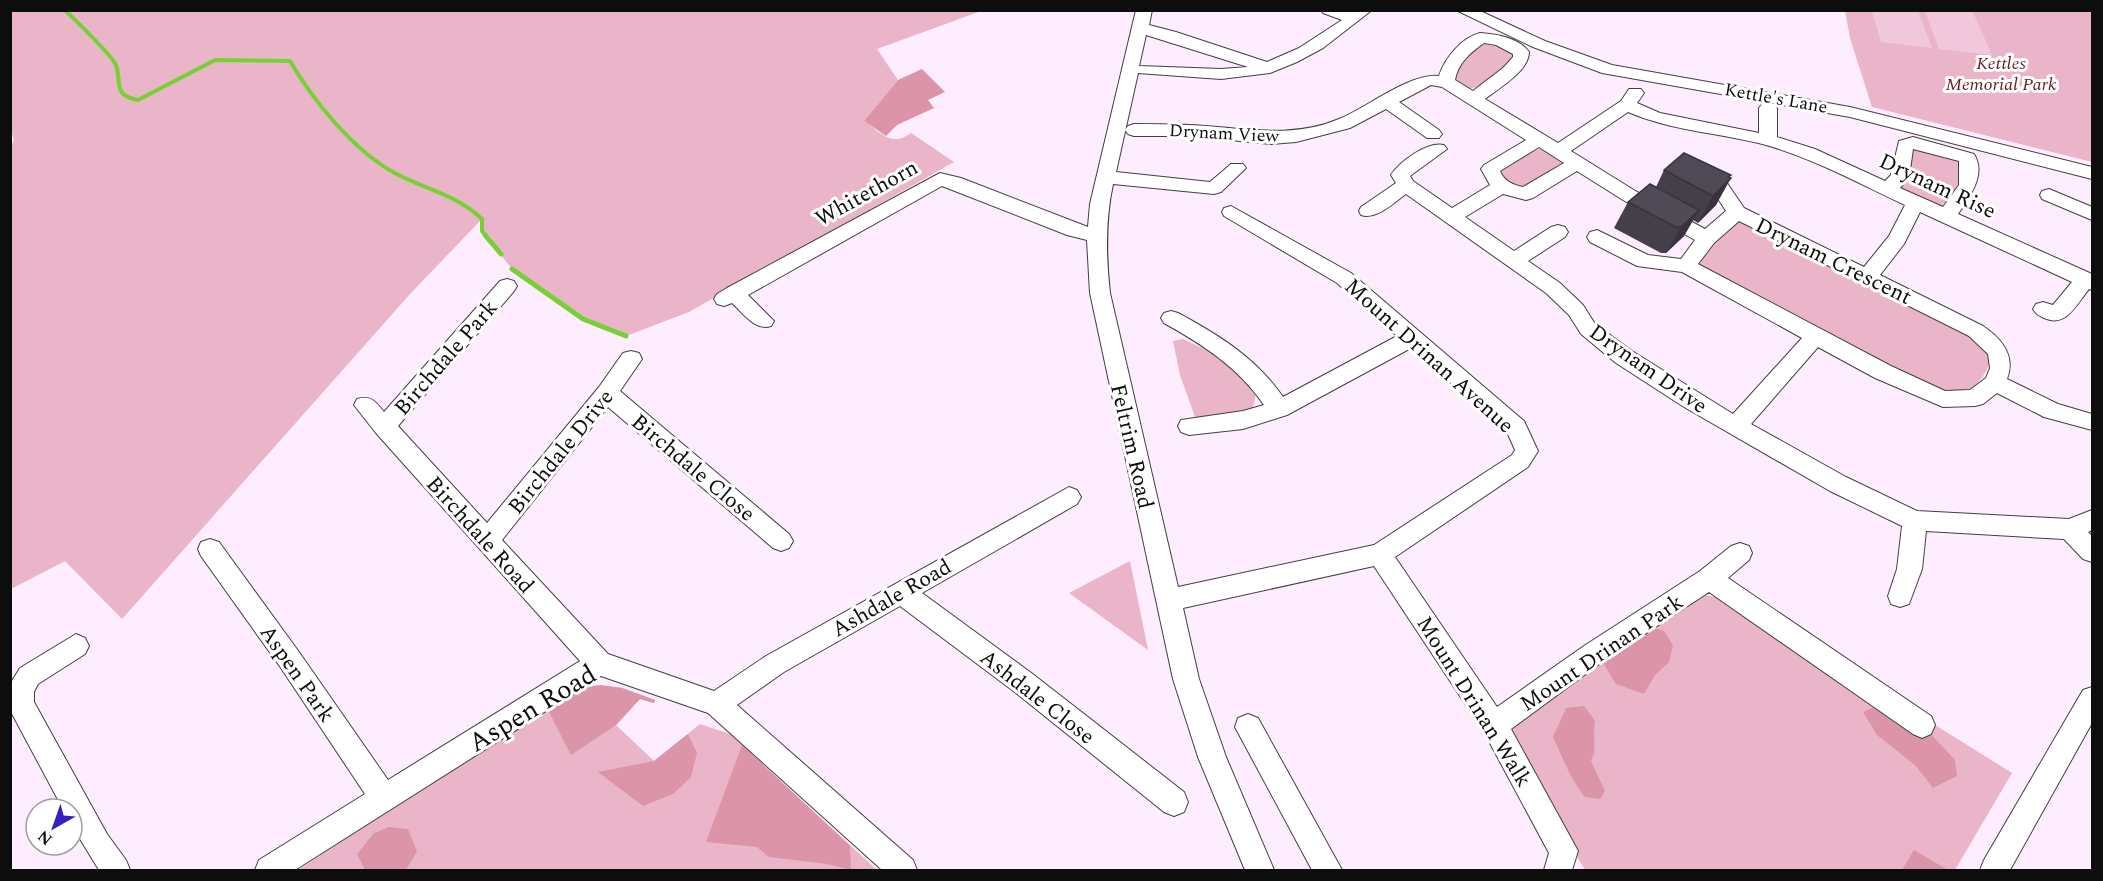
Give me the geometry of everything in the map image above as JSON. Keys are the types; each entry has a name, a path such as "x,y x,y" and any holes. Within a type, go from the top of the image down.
{"street":[{"path":"1329,10 1359,14"},
{"name":"Kettle's Lane","path":"1464,10 1574,59 1608,69 1850,112 2092,173"},
{"path":"1144,70 1224,72 1265,69 1294,58 1359,14"},
{"path":"1142,19 1170,35 1265,69"},
{"name":"Feltrim Road","path":"1142,19 1105,177 1095,235 1102,303 1186,679 1212,757 1258,870"},
{"path":"1476,98 1509,72 1521,58 1521,52 1511,45 1491,38 1480,38 1455,58 1448,68 1446,82 1476,98 1630,196 1707,238"},
{"path":"1559,151 1627,105 1643,76"},
{"name":"Drynam View","path":"1134,130 1189,130 1271,138 1296,136 1344,124 1428,80 1446,82"},
{"path":"1368,211 1406,185 1400,175 1436,141 1387,102"},
{"name":"Drynam Rise","path":"1627,105 1655,117 1768,140 1809,153 2089,281 2056,315 2043,309"},
{"path":"1768,108 1768,140"},
{"path":"1540,139 1490,170 1492,177 1501,187 1526,194 1577,163"},
{"path":"1889,188 1900,177 1905,145 1913,143 1968,158 1968,185 1947,215"},
{"path":"1677,166 1720,187 1737,212"},
{"path":"1105,177 1214,188 1236,168"},
{"name":"Whitethorn","path":"764,321 729,296 940,179 954,182 1074,230 1095,235"},
{"name":"Drynam Drive","path":"1406,185 1565,298 1588,329 1624,357 1692,401 1838,484 1914,521 2070,529 2092,520"},
{"path":"1451,217 1501,187"},
{"path":"2049,195 2092,214"},
{"path":"1867,276 1897,239 1916,202"},
{"name":"Mount Drinan Avenue","path":"1168,600 1380,554 1520,461 1527,451 1516,427 1344,278 1231,212"},
{"name":"Drynam Crescent","path":"1686,266 1707,238 1737,212 1976,331 1988,339 1998,352 2001,368 1995,384"},
{"path":"1514,261 1558,232"},
{"path":"1597,237 1644,261 1686,266 1883,372 1943,399 1974,398 1995,384 2052,411 2092,422"},
{"name":"Birchdale Park","path":"384,427 507,286"},
{"path":"1171,318 1207,338 1240,361 1266,387 1279,409"},
{"path":"1736,426 1816,335"},
{"path":"1189,426 1243,420 1279,409 1413,337"},
{"name":"Birchdale Drive","path":"487,541 607,393 631,359"},
{"name":"Birchdale Close","path":"607,393 781,541"},
{"name":"Birchdale Road","path":"365,405 599,663"},
{"name":"Ashdale Road","path":"717,704 775,664 1069,497"},
{"path":"1900,596 1908,580 1911,566 1914,521"},
{"path":"2070,529 2092,552"},
{"name":"Aspen Park","path":"210,549 290,660 384,798"},
{"name":"Mount Drinan Walk","path":"1380,554 1494,725 1561,861"},
{"name":"Mount Drinan Park","path":"1494,725 1593,654 1709,579 1740,554"},
{"path":"1709,579 1922,725"},
{"name":"Ashdale Close","path":"901,592 1025,684 1174,802"},
{"path":"76,646 30,676 21,690 21,704 97,844 116,870"},
{"name":"Aspen Road","path":"269,870 599,663 717,704 903,870"},
{"path":"1994,870 2092,699"},
{"path":"1248,727 1328,870"}],"green space":[{"path":"11,11 981,11 877,49 898,80 864,121 893,139 911,133 954,162 689,312 626,336 583,319 512,269 482,231 481,220 410,294 122,619 65,561 11,589 10,149 14,140 10,127"},
{"name":"Kettles Memorial Park","path":"1845,11 2092,11 2092,162 1872,107 1850,38"},
{"path":"1483,44 1505,48 1516,55 1513,62 1491,80 1474,88 1466,88 1452,76 1457,64"},
{"path":"1912,147 1954,157 1963,163 1956,187 1950,198 1940,206 1906,192 1901,187"},
{"path":"1539,149 1545,150 1563,162 1562,167 1527,188 1509,184 1498,173 1529,153"},
{"path":"1738,222 1749,223 1972,336 1989,354 1984,374 1974,386 1963,392 1951,393 1929,389 1697,265 1697,261 1723,233"},
{"path":"1183,339 1227,360 1256,393 1253,409 1196,420 1180,375 1173,341"},
{"path":"1130,561 1148,650 1069,593"},
{"path":"1699,594 1721,598 2012,773 1955,870 1585,870 1514,750 1512,727 1522,713"},
{"path":"600,685 622,688 655,700 654,703 640,699 616,725 654,761 700,724 730,734 877,870 298,870 546,706"}],"shaded area":[{"path":"1872,11 1918,11 1932,48 1881,42"},
{"path":"1925,11 1973,12 1992,55 1939,49"},
{"path":"922,69 945,92 928,100 934,108 897,125 886,136 864,121 898,80"},
{"path":"1654,628 1664,631 1673,645 1669,662 1655,675 1644,694 1616,684 1603,663 1619,646"},
{"path":"600,685 622,688 655,700 654,703 640,699 616,725 571,755 546,706 577,688"},
{"path":"1584,706 1595,721 1594,751 1591,761 1605,791 1600,799 1585,797 1567,768 1553,737 1566,708"},
{"path":"1877,706 1922,725 1955,760 1957,776 1933,788 1916,766 1877,735 1863,712"},
{"path":"688,734 697,753 691,777 673,794 643,806 598,772 654,761"},
{"path":"742,745 850,846 851,870 827,864 769,857 757,847 706,842"},
{"path":"389,827 408,829 417,851 406,870 365,870 357,854 374,833"},
{"path":"1914,850 1948,870 1902,870"}],"building":[{"path":"1684,153 1731,175 1728,177 1731,178 1713,196 1664,170"},
{"path":"1650,184 1699,210 1681,227 1676,227 1628,202"}],"waterway":[{"path":"65,10 113,60 118,71 119,87 124,95 138,100 215,60 290,61 310,92 348,137 393,172 472,210 482,219 482,231 486,236"},
{"path":"485,235 501,254"},
{"path":"512,269 583,319 626,336"}]}
